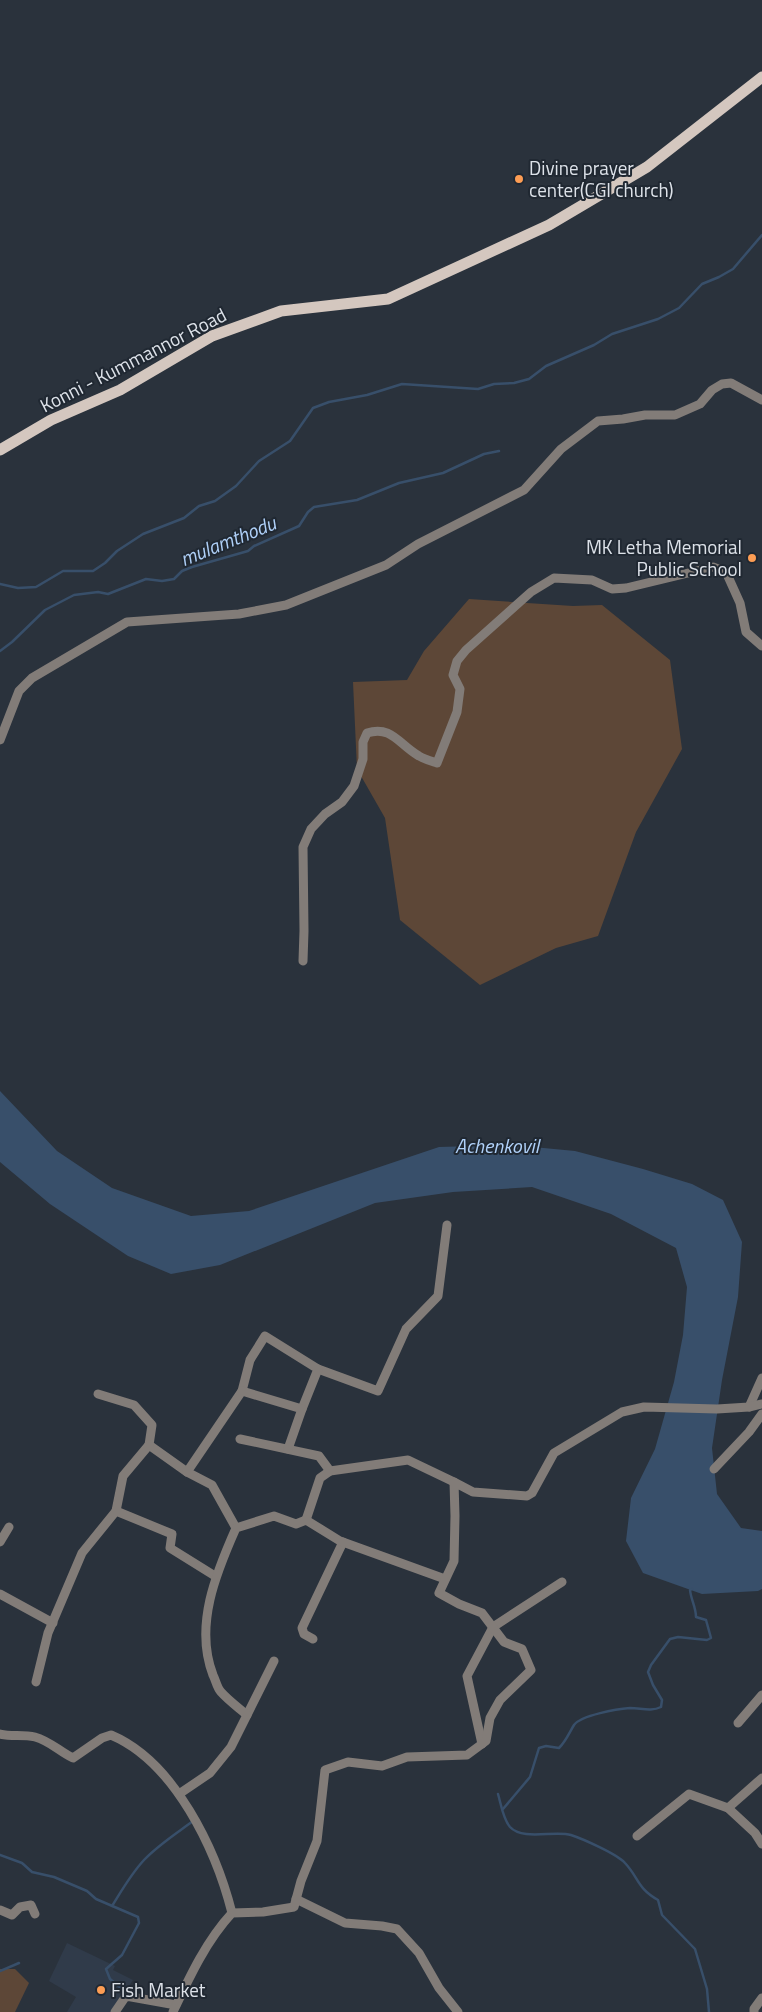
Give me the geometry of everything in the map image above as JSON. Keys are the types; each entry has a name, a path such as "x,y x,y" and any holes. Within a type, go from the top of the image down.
{"main road":[{"name":"Konni - Kummannor Road","path":"0,450 51,420 120,390 212,336 281,311 388,299 549,225 647,167 762,77"}],"street":[{"path":"0,740 19,691 32,678 127,622 239,614 286,605 386,565 418,544 524,490 561,449 598,420 623,420 645,416 675,415 700,404 712,390 722,384 730,383 762,400"},
{"path":"303,961 303,847 311,829 325,814 342,802 354,786 364,759 363,742 367,733 378,730 390,733 418,755 437,763 457,712 460,689 453,675 457,661 466,650 531,592 554,578 592,580 612,589 626,588 713,567 726,572 740,603 746,632 762,646"},
{"path":"187,1472 242,1391 250,1360 265,1336 318,1370 378,1391 406,1329 438,1296 447,1226"},
{"path":"288,1449 318,1370"},
{"path":"749,1407 762,1378"},
{"path":"242,1391 302,1409"},
{"path":"36,1682 48,1633 82,1553 116,1510 123,1476 149,1445 152,1425 134,1404 98,1394"},
{"path":"247,1715 220,1691 207,1660 206,1622 215,1576 236,1528 274,1516 296,1524 306,1520 320,1478 330,1471 408,1460 473,1492 527,1496 532,1493 554,1453 622,1412 644,1407 717,1409 749,1407 762,1404"},
{"path":"714,1469 749,1432 762,1414"},
{"path":"240,1439 320,1456 330,1471"},
{"path":"149,1445 187,1472 212,1485 236,1528"},
{"path":"115,2012 126,1996 175,2008 189,1978 221,1925 232,1913 263,1912 294,1907 301,1881 317,1841 325,1770 348,1762 382,1766 407,1757 466,1755 486,1741 490,1718 500,1700 532,1670 522,1649 504,1642 482,1613 459,1604 439,1593 454,1561 454,1482"},
{"path":"116,1510 172,1534 170,1548 215,1576"},
{"path":"306,1520 342,1542 445,1580"},
{"path":"0,1542 9,1527"},
{"path":"313,1639 304,1634 302,1628 342,1542"},
{"path":"482,1744 467,1676 493,1628 562,1582"},
{"path":"0,1594 53,1623"},
{"path":"179,1794 210,1772 231,1747 274,1662"},
{"path":"738,1723 762,1695"},
{"path":"0,1734 24,1735 37,1738 54,1745 64,1754 73,1758 102,1738 111,1735 119,1738 153,1764 179,1794 212,1852 226,1888 232,1913"},
{"path":"728,1808 762,1778"},
{"path":"638,1836 689,1794 728,1808 755,1833 762,1844"},
{"path":"296,1899 345,1922 397,1929 419,1953 439,1988 458,2012"},
{"path":"0,1910 12,1915 20,1907 31,1905 35,1914"},
{"path":"754,2012 762,1998"}],"shaded area":[{"path":"469,599 573,606 602,605 670,660 682,749 636,832 598,936 556,948 480,985 400,920 385,818 357,769 353,682 407,680 424,651"},
{"path":"67,1943 115,1966 113,1970 133,1980 111,2012 67,2012 76,1997 49,1981"},
{"path":"0,1969 15,1969 29,1983 15,2012 0,2012"}],"water":[{"name":"Achenkovil","path":"0,1091 57,1151 112,1188 191,1216 249,1211 439,1147 512,1145 575,1151 692,1184 723,1200 742,1242 738,1297 722,1380 712,1448 717,1494 741,1528 762,1531 762,1589 758,1591 702,1594 643,1573 626,1541 631,1498 655,1449 674,1382 683,1335 687,1287 676,1248 611,1214 532,1187 453,1192 375,1203 220,1265 171,1274 128,1256 50,1204 0,1162"}],"waterway":[{"path":"0,584 18,588 36,587 63,571 93,571 105,563 117,551 143,534 184,518 199,506 215,501 236,486 259,461 290,441 313,408 329,402 367,395 402,384 478,389 494,384 514,383 529,379 546,366 594,345 612,334 658,319 679,308 702,284 733,269 762,235"},
{"name":"mulamthodu","path":"0,651 45,610 74,595 98,592 108,594 146,579 162,581 174,579 182,571 248,551 254,546 299,526 308,512 314,507 357,500 399,483 443,473 484,454 499,451"},
{"path":"503,1809 530,1777 539,1748 546,1746 559,1748 578,1721 592,1715 617,1710 630,1708 650,1710 661,1707 662,1700 648,1672 651,1665 670,1639 678,1637 707,1640 711,1638 706,1620 696,1617 691,1597 690,1590 692,1589"},
{"path":"498,1794 506,1820 510,1827 516,1831 531,1834 571,1835 608,1851 621,1859 630,1868 642,1887 658,1900 662,1915 695,1949 707,1989 709,2012"},
{"path":"112,1906 131,1876 144,1860 161,1844 193,1821"},
{"path":"0,1855 22,1863 32,1872 54,1877 87,1891 96,1899 138,1917 139,1923 122,1955 106,1969 110,1979 127,1993"},
{"path":"0,1971 19,1963"}],"place":[{"name":"Divine prayer center(CGI church)","path":"519,179"},
{"name":"MK Letha Memorial Public School","path":"752,558"},
{"name":"Fish Market","path":"101,1990"}]}
